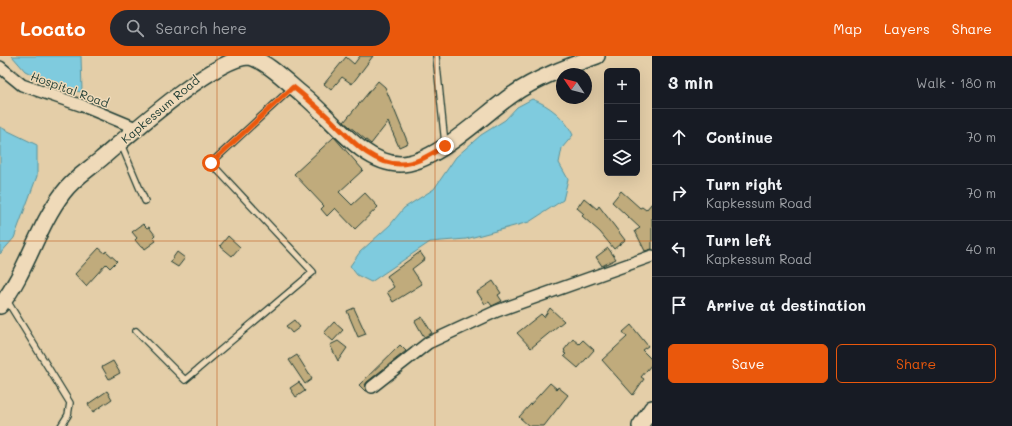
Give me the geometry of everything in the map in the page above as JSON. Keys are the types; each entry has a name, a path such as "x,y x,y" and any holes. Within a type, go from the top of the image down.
{"street":[{"name":"Kapkessum Road","path":"3,302 12,291 54,206 75,180 194,80 217,64 232,58 248,56 261,62 311,102 364,151 385,162 401,164 418,161 445,146 513,94 550,74 597,56"},
{"name":"Hospital Road","path":"0,67 22,85 83,106 136,128"},
{"path":"372,387 428,343 434,340 497,311 652,256"},
{"path":"640,426 652,408"}],"lane":[{"path":"436,56 445,146"},
{"path":"136,331 185,380 313,272 211,163 293,87"},
{"path":"120,142 145,201"},
{"path":"3,302 70,403 68,415 60,426"}],"water":[{"path":"12,56 81,56 82,92 62,89 25,71"},
{"path":"532,99 545,105 556,113 566,123 573,135 562,148 559,163 568,179 563,200 529,222 466,239 430,242 371,282 357,275 350,266 360,252 390,225 404,208 434,189 456,157 481,135 505,120 517,107"},
{"path":"0,127 37,145 37,176 14,238 0,254"}],"building":[{"path":"360,56 373,56 352,84 342,77 331,90 324,84 346,57 354,64"},
{"path":"378,81 385,87 408,143 399,147 388,122 371,144 344,122"},
{"path":"334,137 363,170 339,192 352,205 365,193 378,207 355,229 335,208 327,216 321,209 324,206 294,174"},
{"path":"621,191 640,208 642,207 646,210 652,203 652,249 645,251 635,231 640,228 612,202"},
{"path":"584,198 597,209 599,206 625,240 614,249 600,232 582,216 584,214 577,208"},
{"path":"143,224 147,228 149,227 155,235 153,237 156,241 145,249 135,240 137,238 132,232"},
{"path":"228,236 240,247 232,256 220,246"},
{"path":"99,248 105,253 106,251 117,261 110,268 106,264 86,286 75,274"},
{"path":"608,248 616,259 602,266 596,257"},
{"path":"177,252 185,258 178,267 170,262"},
{"path":"420,252 425,259 412,269 422,284 393,302 387,292 394,287 387,276"},
{"path":"493,281 501,293 498,295 502,301 492,306 489,302 485,304 477,292"},
{"path":"354,308 366,334 358,337 347,311"},
{"path":"550,308 564,321 531,348 517,333 541,314 544,317"},
{"path":"422,317 432,333 424,337 415,321"},
{"path":"294,320 300,327 292,333 286,326"},
{"path":"334,322 343,330 333,341 324,333"},
{"path":"631,325 648,346 642,350 652,360 652,364 641,377 644,379 633,395 602,360 627,337 623,332"},
{"path":"573,339 579,344 583,340 594,350 578,368 564,356 566,354 564,353 564,350"},
{"path":"338,341 347,348 338,361 330,345"},
{"path":"400,345 406,351 367,382 365,385 366,392 359,385"},
{"path":"297,355 312,379 305,384 289,360"},
{"path":"113,361 120,373 109,379 102,367"},
{"path":"299,382 305,391 296,397 290,388"},
{"path":"550,383 568,395 544,426 529,426 519,417"},
{"path":"107,391 112,399 93,412 88,404"}],"route":[{"path":"211,163 293,87 364,151 385,162 401,164 418,161 445,146"}]}
